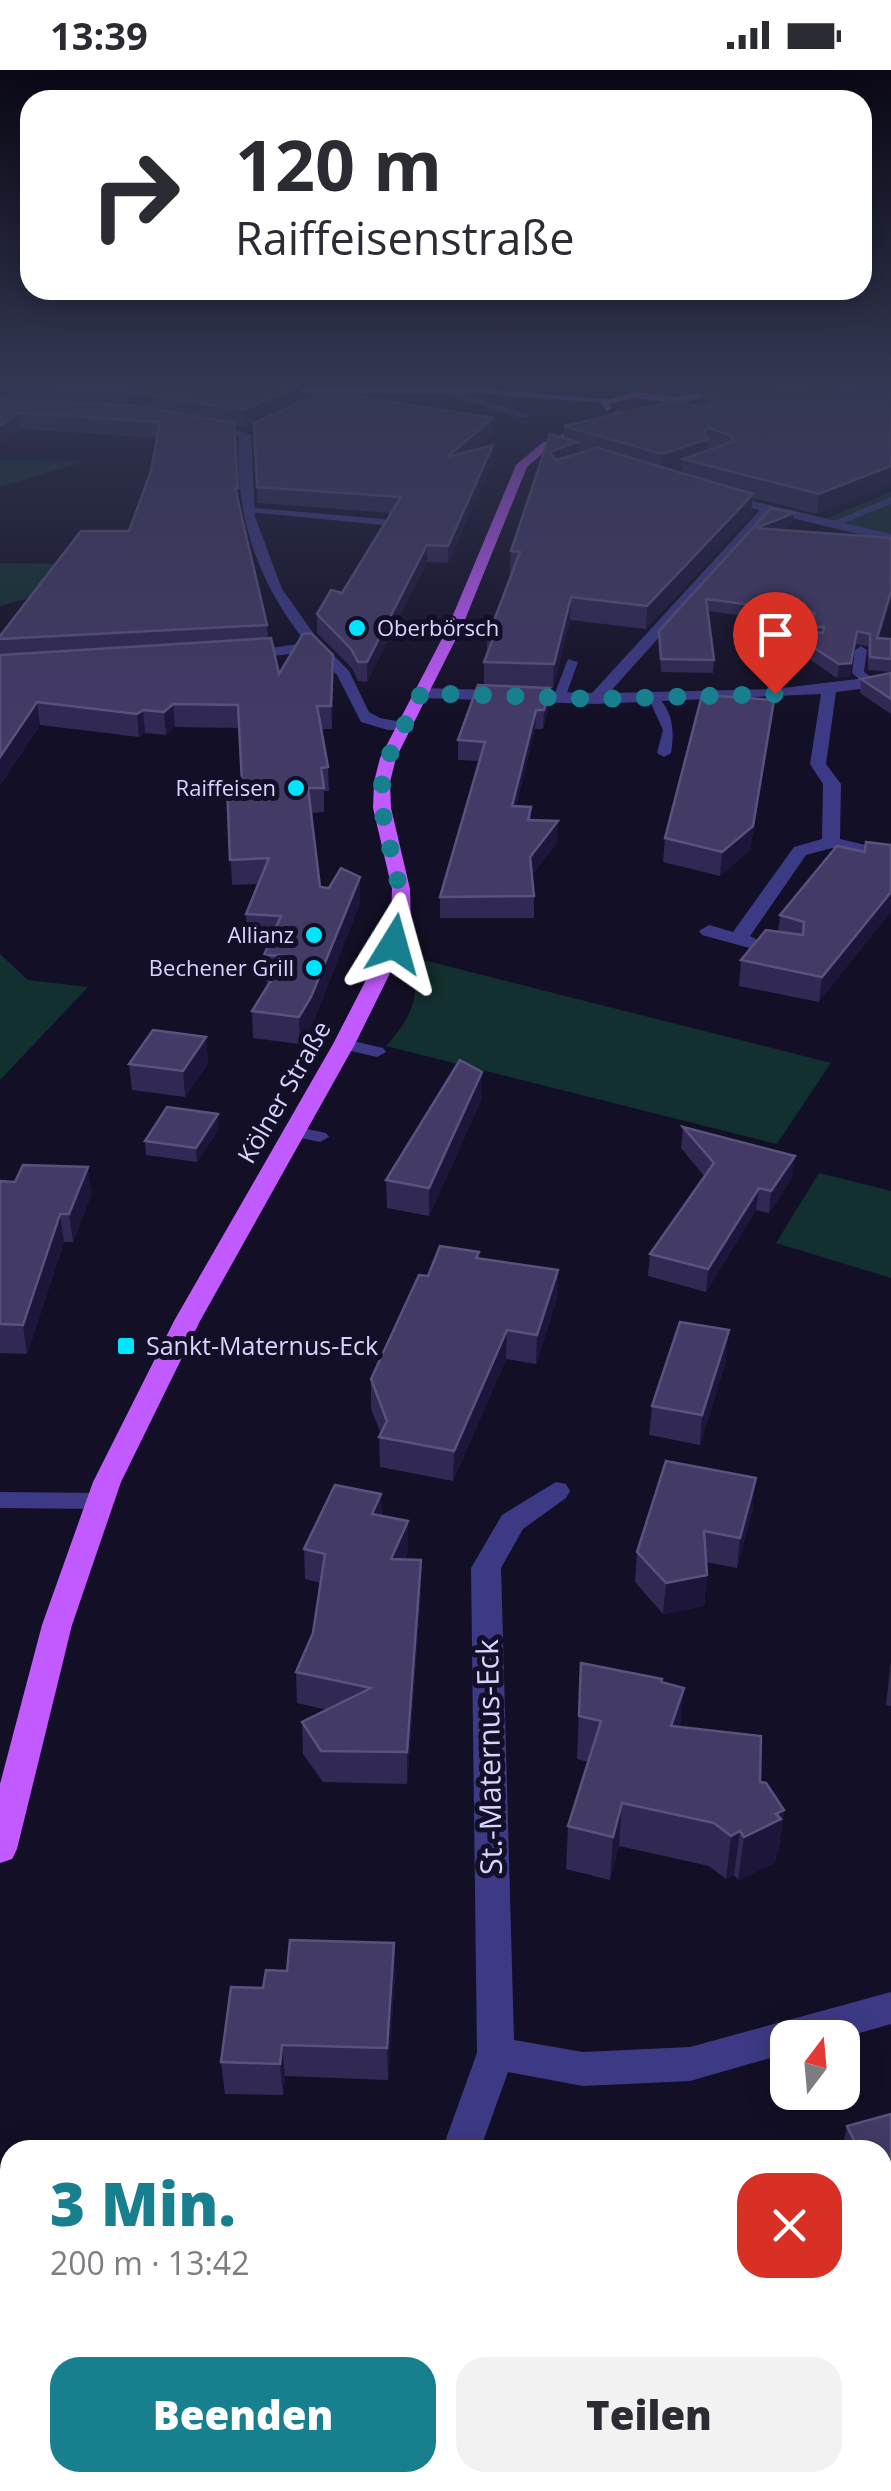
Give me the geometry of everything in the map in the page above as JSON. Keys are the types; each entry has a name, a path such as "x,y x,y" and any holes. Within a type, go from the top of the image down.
{"main road":[{"name":"Kölner Straße","path":"0,1849 57,1626 101,1501 170,1352 378,981 401,923 401,889 382,808 382,782 388,758 455,627 510,493"}],"street":[{"path":"249,493 252,539 275,595 315,646 344,674 360,715 371,722 406,727"},
{"path":"711,495 891,538"},
{"path":"596,699 766,511"},
{"path":"232,657 315,646"},
{"path":"421,693 656,699 829,690 891,680"},
{"path":"829,690 818,764 832,784 831,842"},
{"path":"738,939 800,850 831,842 891,856"},
{"path":"709,931 773,948"},
{"name":"St.-Maternus-Eck","path":"464,2140 496,2053 486,1568 512,1522 556,1491"},
{"path":"496,2053 584,2070 690,2064 891,2008"}],"lane":[{"path":"830,525 891,500"},
{"path":"248,509 384,522"},
{"path":"861,650 858,673 872,683"},
{"path":"559,698 572,662"},
{"path":"656,699 669,730 664,753"},
{"path":"344,1044 376,1052"},
{"path":"296,1126 323,1132"},
{"path":"0,1500 101,1501"}],"green space":[{"path":"889,493 891,493 891,535 823,520"},
{"path":"0,563 77,564 60,589 0,606"},
{"path":"0,954 28,980 88,987 0,1080"},
{"path":"419,959 831,1063 777,1144 386,1046 411,1008"},
{"path":"819,1173 891,1191 891,1278 776,1243"}],"building":[{"path":"143,493 236,493 267,625 0,639 81,531 129,531"},
{"path":"343,493 472,493 448,546 427,545 367,662 358,662 351,649 317,614 331,590 342,593 401,497"},
{"path":"530,493 753,494 647,606 571,597 554,664 484,662 493,639 487,639 520,552 511,551"},
{"path":"771,508 794,513 756,528 891,538 891,591 877,638 891,639 891,659 870,657 870,634 857,631 851,663 839,664 787,630 823,633 824,627 809,627 815,613 706,599 714,660 661,659 659,631"},
{"path":"311,633 333,655 331,706 317,706 328,767 321,768 324,788 308,788 320,887 329,888 341,868 360,877 311,997 299,1017 252,1011 286,956 264,955 281,916 246,914 269,858 230,860 227,784 242,783 238,705 173,704 164,712 143,710 137,714 37,702 0,757 0,655 271,638 279,674 303,634"},
{"path":"891,673 891,699 861,679"},
{"path":"478,685 550,688 544,710 536,710 512,806 531,807 528,820 558,821 530,857 534,896 440,897 485,742 458,740"},
{"path":"702,695 774,700 753,826 722,852 665,838"},
{"path":"866,842 891,845 891,892 822,977 741,960 766,930 803,935 804,922 780,915 837,846 865,852"},
{"path":"153,1030 206,1037 183,1071 129,1064"},
{"path":"460,1060 482,1072 429,1188 386,1180"},
{"path":"167,1107 218,1114 196,1148 145,1141"},
{"path":"683,1127 795,1156 771,1191 759,1188 708,1269 650,1254 714,1163"},
{"path":"23,1165 88,1167 69,1214 60,1214 23,1325 0,1324 0,1181 15,1182"},
{"path":"440,1246 479,1252 476,1258 558,1270 537,1335 507,1330 454,1451 379,1437 387,1421 371,1379 419,1275 428,1276"},
{"path":"680,1322 729,1330 702,1415 652,1406"},
{"path":"666,1461 756,1478 740,1538 704,1531 707,1575 666,1583 637,1552"},
{"path":"335,1485 381,1494 372,1514 408,1521 391,1559 421,1560 407,1752 321,1751 302,1722 371,1688 296,1672 313,1633 325,1554 304,1549"},
{"path":"581,1663 662,1679 661,1682 684,1688 671,1726 761,1736 760,1782 766,1783 784,1810 776,1814 781,1819 744,1837 740,1831 731,1836 714,1823 622,1803 613,1837 568,1826 601,1721 579,1716"},
{"path":"290,1940 394,1943 387,2048 282,2045 280,2064 221,2062 231,1987 263,1988 266,1970 287,1971"},
{"path":"891,2114 891,2140 854,2140 847,2126"}],"place":[{"name":"Oberbörsch","path":"357,628"},
{"name":"Raiffeisen","path":"296,788"},
{"name":"Allianz","path":"314,935"},
{"name":"Bechener Grill","path":"314,968"},
{"name":"Sankt-Maternus-Eck","path":"126,1346"}],"route":[{"path":"394,944 401,923 401,889 382,808 382,782 388,758 421,693 596,699 775,694"}]}
